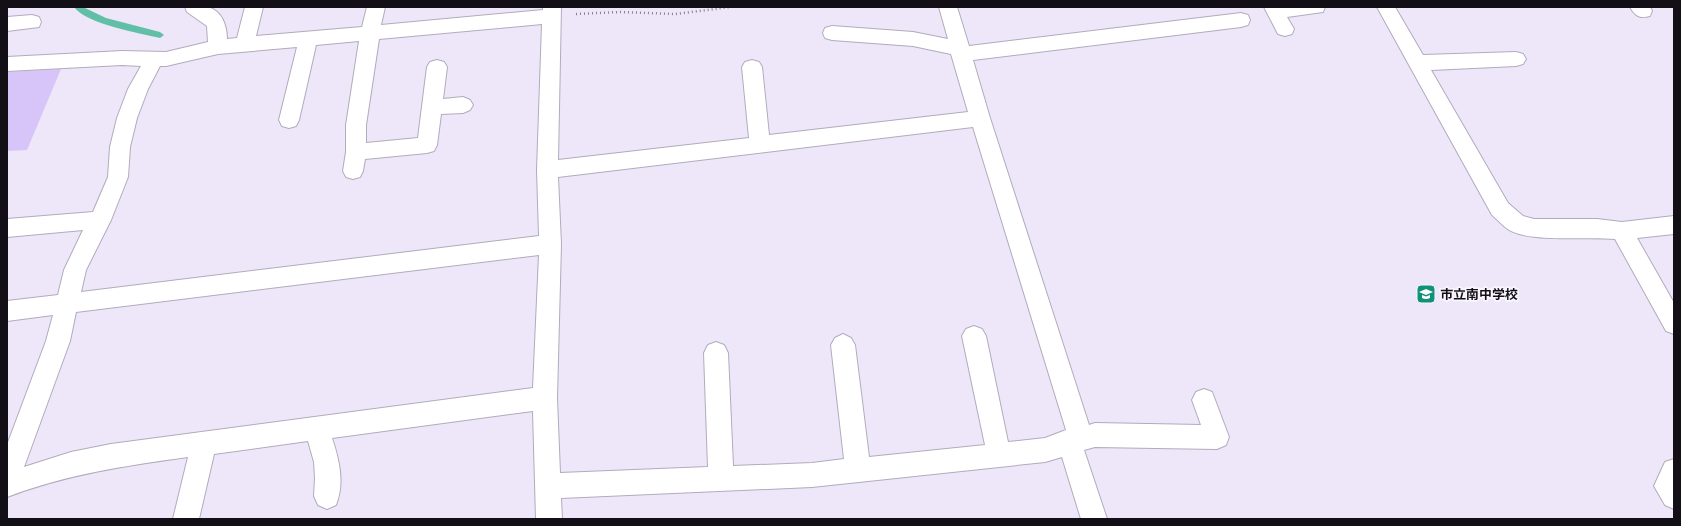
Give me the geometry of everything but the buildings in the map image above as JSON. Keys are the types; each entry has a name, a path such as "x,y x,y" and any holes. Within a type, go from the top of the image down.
{"street":[{"path":"194,7 214,18 218,28 218,47"},
{"path":"245,45 254,7"},
{"path":"376,7 370,33 356,125 354,161 427,145 437,67"},
{"path":"948,7 1075,440 1094,519"},
{"path":"1285,29 1274,9 1316,7"},
{"path":"1386,7 1500,210 1516,223 1534,228 1597,228 1622,231 1674,225"},
{"path":"7,64 130,58 166,59 218,47 370,33 552,11 547,170 550,244 545,398 549,519"},
{"path":"832,33 913,39 960,51 1085,39 1241,20"},
{"path":"7,24 32,22"},
{"path":"1200,25 1208,43"},
{"path":"854,54 857,35"},
{"path":"289,120 308,39"},
{"path":"1085,39 1092,57"},
{"path":"7,478 58,342 76,270 111,196 118,177 120,147 127,118 138,89 154,59"},
{"path":"1417,63 1516,59"},
{"path":"752,67 760,144"},
{"path":"432,107 463,104"},
{"path":"547,170 980,118"},
{"path":"7,228 100,220"},
{"path":"1622,231 1674,324"},
{"path":"7,310 550,244"},
{"path":"974,336 999,454"},
{"path":"843,345 858,470"},
{"path":"716,353 721,479"},
{"path":"7,486 41,472 80,462 545,398"},
{"path":"547,486 812,475 1045,450 1095,435 1217,437 1204,400"},
{"path":"316,429 326,457 329,477 327,496"},
{"path":"186,519 204,444"},
{"path":"1674,471 1667,486 1674,496"}],"path":[{"path":"552,11 675,14 730,7"}],"shaded area":[{"path":"61,69 27,150 7,151 7,72"}],"waterway":[{"path":"78,7 84,12 104,20 160,35"}],"place":[{"name":"市立南中学校","path":"1426,294"}]}
